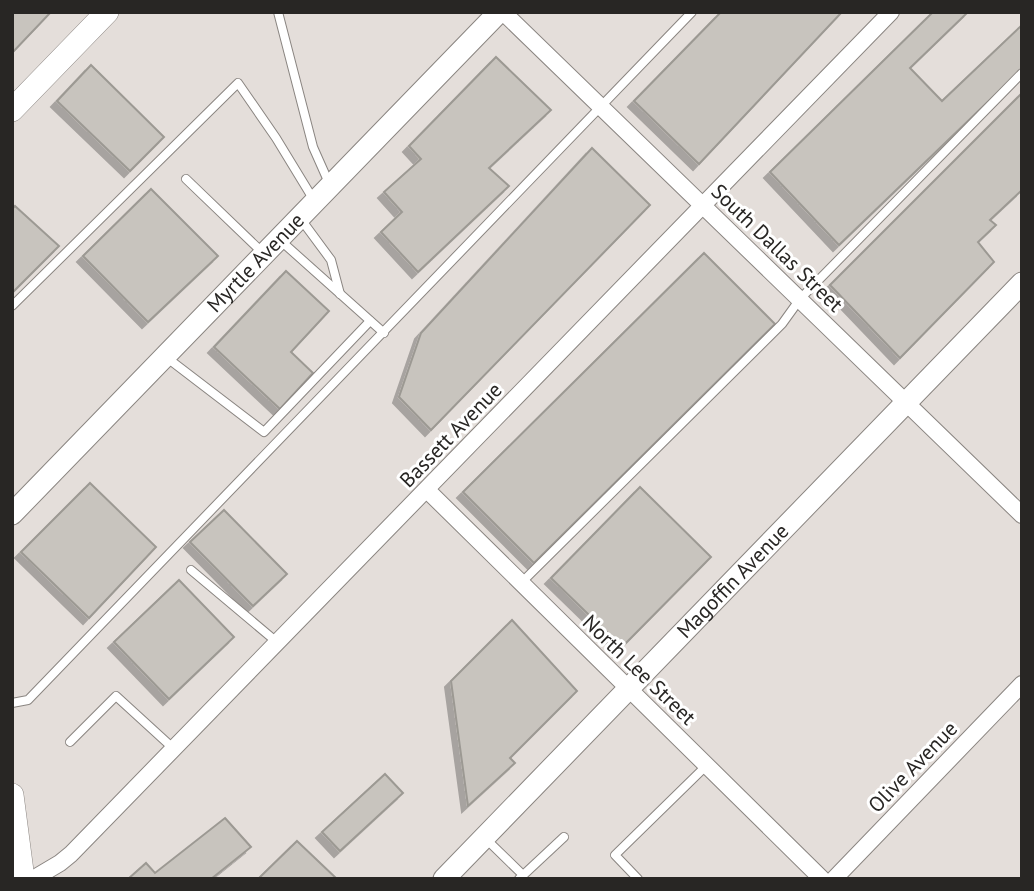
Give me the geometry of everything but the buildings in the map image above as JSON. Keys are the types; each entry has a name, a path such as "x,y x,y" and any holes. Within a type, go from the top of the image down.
{"main road":[{"path":"12,110 107,12"},
{"path":"12,795 14,827 23,879"}],"street":[{"name":"Myrtle Avenue","path":"12,514 501,12"},
{"name":"South Dallas Street","path":"501,12 1022,515"},
{"name":"Bassett Avenue","path":"33,879 71,854 891,12"},
{"name":"Magoffin Avenue","path":"444,879 1022,283"},
{"name":"North Lee Street","path":"427,490 822,879"},
{"name":"Olive Avenue","path":"834,879 1022,684"}],"lane":[{"path":"278,12 313,147 330,186"},
{"path":"12,703 29,700 692,12"},
{"path":"521,584 782,324 800,299 1022,74"},
{"path":"12,306 238,83 315,202"},
{"path":"186,178 271,246 340,294 384,333"},
{"path":"300,218 331,260 340,294"},
{"path":"165,357 264,432 370,321"},
{"path":"191,570 278,643"},
{"path":"70,741 117,696 174,749"},
{"path":"638,879 615,855 706,765"},
{"path":"484,837 521,877 564,837"}]}
